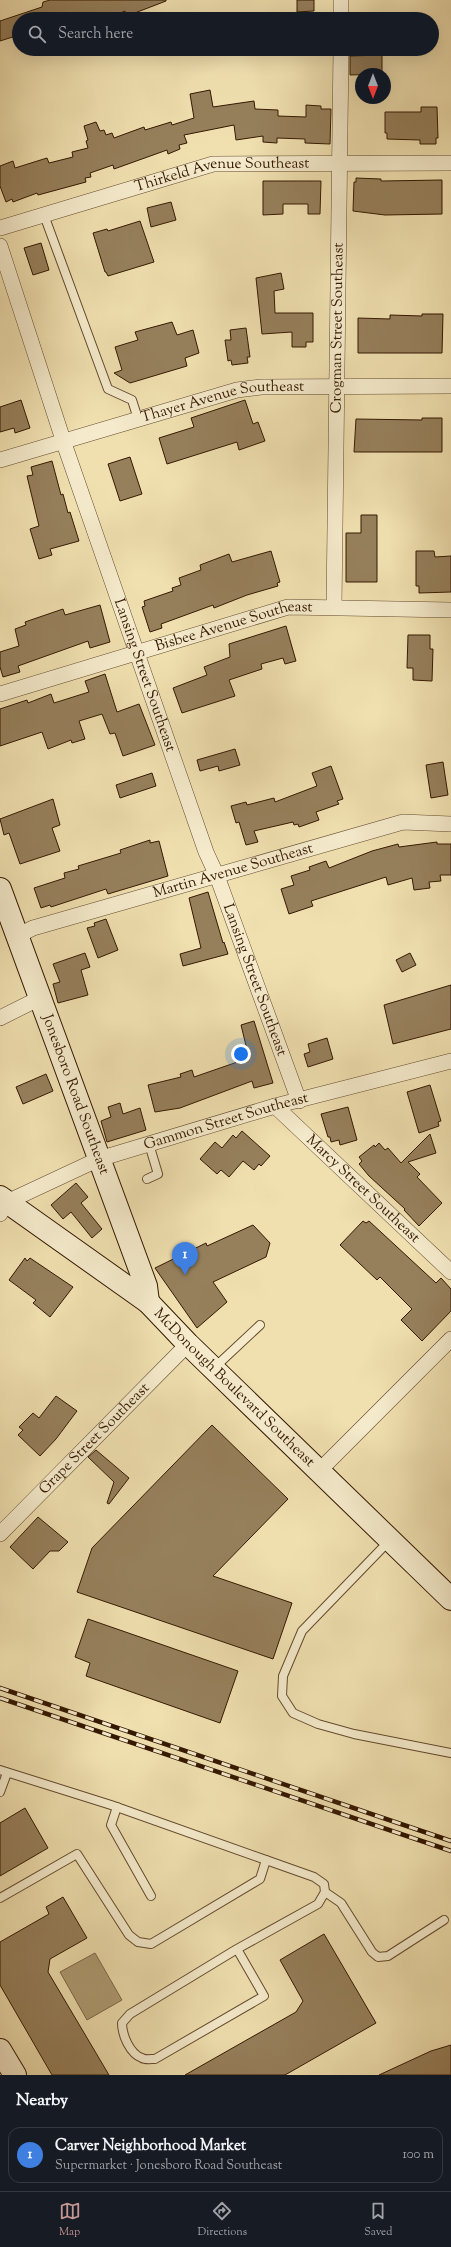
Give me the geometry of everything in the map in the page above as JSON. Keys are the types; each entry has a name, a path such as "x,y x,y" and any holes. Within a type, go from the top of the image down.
{"main road":[{"name":"Jonesboro Road Southeast","path":"0,889 146,1286 148,1302"},
{"name":"McDonough Boulevard Southeast","path":"2,1204 148,1302 188,1344 318,1472 451,1599"},
{"path":"0,2050 14,2075"}],"street":[{"path":"341,0 341,12"},
{"name":"Crogman Street Southeast","path":"334,608 335,386 341,56"},
{"name":"Thirkeld Avenue Southeast","path":"0,228 213,164 451,163"},
{"name":"Lansing Street Southeast","path":"0,246 64,441 206,852 217,876 299,1101"},
{"name":"Thayer Avenue Southeast","path":"0,460 237,390 261,387 451,386"},
{"name":"Bisbee Avenue Southeast","path":"0,694 288,607 451,610"},
{"name":"Martin Avenue Southeast","path":"17,936 33,928 403,822 451,824"},
{"path":"0,1018 40,998"},
{"name":"Gammon Street Southeast","path":"2,1204 99,1159 275,1106 451,1061"},
{"name":"Marcy Street Southeast","path":"275,1106 451,1272"},
{"path":"318,1472 451,1339"},
{"name":"Grape Street Southeast","path":"0,1534 188,1344"}],"lane":[{"path":"44,214 108,389 132,400 138,419"},
{"path":"147,1179 158,1174 149,1144"},
{"path":"214,1368 260,1325"},
{"path":"390,1540 302,1631 283,1676 282,1696 294,1713 318,1724 354,1734 451,1753"},
{"path":"0,1792 3,1771 117,1807 314,1877 324,1884 326,1892 342,1903 372,1952 378,1957 388,1956 444,1920"},
{"path":"117,1807 111,1825 151,1896"},
{"path":"0,1898 77,1854 129,1935 138,1942 151,1944 260,1879 266,1860"},
{"path":"237,1949 264,1996 155,2059 143,2059 134,2054 122,2032 122,2023 130,2014 237,1949 318,1904 326,1892"}],"shaded area":[{"path":"95,1953 122,2000 87,2020 60,1972"}],"building":[{"path":"50,0 166,0 137,12 27,12 42,7 43,2"},
{"path":"297,0 314,0 314,11 297,12"},
{"path":"12,17 12,37 0,41 0,21"},
{"path":"350,56 382,56 382,68 355,68 355,75 350,75"},
{"path":"210,90 213,107 254,101 255,109 278,110 278,116 306,117 306,105 321,106 321,109 331,109 330,144 305,143 305,139 277,138 277,143 263,142 263,136 236,140 234,125 184,135 187,143 179,145 180,149 168,154 167,150 114,169 113,165 90,173 91,177 85,178 86,182 38,195 37,193 13,202 12,199 6,202 0,186 0,166 13,161 15,168 47,158 49,163 73,157 72,152 88,148 86,141 88,140 84,126 96,122 100,131 104,130 106,135 112,133 114,138 144,127 145,130 171,122 172,125 194,118 190,94"},
{"path":"421,107 437,107 438,138 436,138 436,144 420,144 420,140 387,139 387,133 385,133 385,112 421,112"},
{"path":"356,178 381,179 381,181 442,180 442,214 385,215 353,211 354,182 356,182"},
{"path":"263,181 321,181 320,214 308,214 308,204 283,204 283,214 263,215"},
{"path":"171,202 176,220 151,227 147,208"},
{"path":"140,221 154,262 108,276 105,272 93,233 107,229 108,231"},
{"path":"41,243 49,270 33,275 24,248"},
{"path":"281,273 284,289 274,291 275,313 313,313 313,342 306,342 306,347 292,347 292,332 262,334 256,278"},
{"path":"422,314 443,314 442,353 358,353 358,318 390,319 390,315 422,316"},
{"path":"172,322 177,335 193,330 199,353 185,358 187,366 130,383 114,373 122,370 115,347 138,340 135,332"},
{"path":"246,328 250,357 247,357 248,363 232,365 231,360 228,361 225,340 231,340 230,330"},
{"path":"21,400 30,428 15,433 14,428 0,432 0,407"},
{"path":"245,400 253,424 258,422 265,441 239,450 237,442 167,464 159,438 194,427 191,418"},
{"path":"422,418 442,418 442,452 354,452 356,419 422,420"},
{"path":"130,457 142,494 120,501 108,464"},
{"path":"52,461 61,495 63,494 68,513 70,512 79,541 50,549 52,555 39,559 30,529 39,526 27,476 33,475 31,467"},
{"path":"361,515 377,515 377,582 346,582 346,533 361,533"},
{"path":"271,551 280,582 277,583 278,586 247,595 214,608 213,605 161,624 162,628 150,632 142,607 145,606 144,601 173,591 172,588 181,585 179,578 201,570 200,565 229,554 232,562"},
{"path":"416,551 434,551 435,557 451,556 451,592 419,593 419,586 416,586"},
{"path":"100,605 110,642 90,648 88,641 18,666 20,672 3,677 0,667 0,652 19,646 15,629 26,625 25,622 63,609 65,615"},
{"path":"286,626 296,661 285,664 283,658 261,664 262,669 229,680 235,696 182,713 173,688 207,675 204,667 230,657 229,644"},
{"path":"408,635 430,635 430,649 433,649 432,681 413,680 413,668 407,668"},
{"path":"105,674 117,712 139,704 155,745 123,756 115,733 110,734 102,714 79,721 85,739 72,743 71,740 48,749 42,732 0,746 0,709 27,700 28,703 51,694 54,703 89,692 85,681"},
{"path":"235,749 240,765 219,771 218,766 200,771 197,760"},
{"path":"443,762 448,795 431,798 426,765"},
{"path":"331,766 343,799 337,801 339,804 316,812 319,820 299,827 298,824 294,825 293,822 254,831 258,842 246,845 239,822 236,823 231,806 246,802 247,805 274,798 275,802 317,786 312,773"},
{"path":"152,773 156,786 120,798 116,785"},
{"path":"53,799 60,825 52,828 60,851 20,864 9,833 4,835 0,819"},
{"path":"150,840 150,843 159,841 168,876 108,894 106,889 51,907 50,905 41,908 34,888 65,878 64,873 79,869 78,866 121,853 120,850"},
{"path":"437,842 437,844 451,844 451,875 440,875 441,881 429,882 430,888 414,890 412,878 388,885 386,877 311,901 313,906 289,914 281,889 294,885 291,876 310,870 309,867 326,861 329,868 372,851 398,844 399,847"},
{"path":"208,892 223,943 224,942 228,954 183,966 180,954 201,948 189,898"},
{"path":"106,919 118,950 98,958 87,928 95,926 94,923"},
{"path":"85,953 90,967 81,970 88,995 58,1003 53,984 60,982 53,964"},
{"path":"410,953 416,965 402,972 396,960"},
{"path":"451,985 451,1029 393,1044 384,1005"},
{"path":"254,1021 273,1083 254,1088 252,1081 180,1108 155,1112 148,1085 181,1077 180,1074 192,1070 194,1077 249,1058 241,1025"},
{"path":"327,1038 333,1059 308,1067 304,1054 310,1052 308,1044"},
{"path":"46,1074 53,1091 23,1104 16,1087"},
{"path":"430,1085 441,1121 438,1122 439,1126 419,1133 407,1092"},
{"path":"120,1103 123,1114 140,1108 146,1130 107,1142 101,1121 111,1117 108,1107"},
{"path":"348,1107 357,1140 340,1145 339,1140 331,1142 321,1114"},
{"path":"242,1131 270,1156 261,1166 259,1164 254,1170 243,1161 229,1177 221,1170 217,1174 200,1159 215,1142 222,1148 233,1135 236,1138"},
{"path":"430,1134 436,1153 408,1162 420,1174 417,1177 442,1203 419,1226 404,1210 405,1209 369,1176 359,1164 362,1161 359,1157 374,1145 375,1147 379,1143 385,1150 388,1148 401,1163"},
{"path":"76,1183 88,1197 81,1203 102,1229 92,1238 71,1212 63,1219 51,1205"},
{"path":"363,1221 366,1223 369,1221 436,1283 441,1278 451,1289 451,1311 422,1341 401,1320 412,1309 380,1277 377,1280 340,1245"},
{"path":"253,1225 270,1243 266,1257 213,1282 227,1302 197,1328 155,1268 206,1243 207,1246"},
{"path":"25,1258 27,1261 30,1258 73,1287 50,1317 33,1303 36,1300 9,1280"},
{"path":"56,1396 77,1411 56,1439 40,1456 18,1435 23,1430 19,1427 33,1413 39,1418"},
{"path":"212,1425 288,1499 213,1576 292,1603 273,1659 77,1592 92,1548"},
{"path":"96,1450 129,1478 109,1504 107,1503 114,1482 88,1457"},
{"path":"38,1517 68,1542 59,1551 50,1551 33,1569 10,1547"},
{"path":"88,1619 238,1671 220,1723 86,1676 90,1663 75,1657"},
{"path":"25,1808 48,1848 0,1876 0,1823"},
{"path":"63,1897 87,1938 50,1959 48,1972 109,2075 52,2075 0,1985 0,1942 49,1914 46,1907"},
{"path":"324,1934 376,2023 285,2075 185,2075 296,2012 303,2001 280,1960"},
{"path":"451,2045 451,2075 379,2075 431,2051"}],"railway":[{"path":"0,1688 451,1841"},
{"path":"0,1698 451,1851"}],"place":[{"name":"Carver Neighborhood Market","path":"185,1275"}]}
